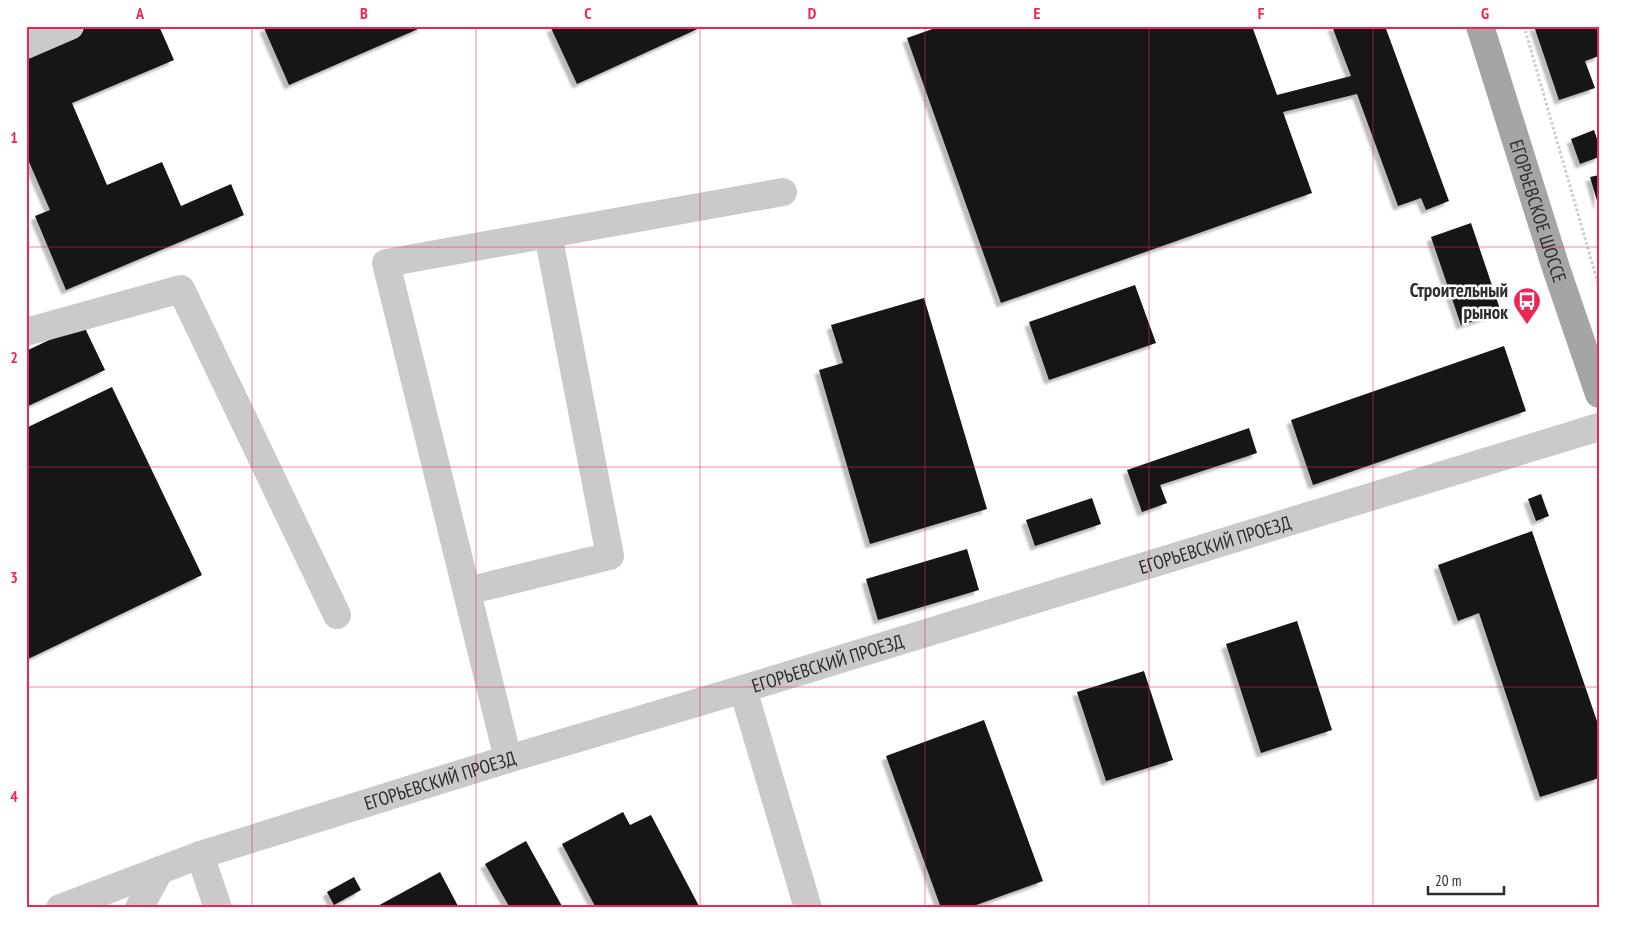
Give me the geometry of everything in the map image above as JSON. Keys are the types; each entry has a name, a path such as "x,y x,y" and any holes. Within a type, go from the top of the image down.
{"main road":[{"name":"ЕГОРЬЕВСКОЕ ШОССЕ","path":"1480,26 1556,268 1599,394"}],"street":[{"path":"26,45 70,26"},
{"path":"508,759 386,263 784,192"},
{"path":"467,591 610,556 548,234"},
{"path":"26,332 181,289 337,615"},
{"name":"ЕГОРЬЕВСКИЙ ПРОЕЗД","path":"60,908 200,855 508,759 1599,427"},
{"path":"743,689 808,908"},
{"path":"200,855 218,908"},
{"path":"139,908 160,870"}],"path":[{"path":"1524,26 1599,287"}],"building":[{"path":"91,26 159,26 174,60 72,103 107,185 162,162 181,206 231,184 244,215 66,290 35,216 50,210 26,155 26,53"},
{"path":"269,26 425,26 289,85 264,28"},
{"path":"555,26 704,26 577,84 551,28"},
{"path":"941,26 1252,26 1277,95 1351,76 1332,26 1385,26 1449,201 1426,210 1421,198 1398,206 1357,94 1283,112 1312,193 1001,303 907,38"},
{"path":"1534,26 1599,26 1599,56 1585,61 1595,88 1559,100"},
{"path":"1594,130 1599,145 1599,157 1580,164 1571,139"},
{"path":"1599,175 1599,204 1598,204 1590,177"},
{"path":"1471,223 1501,312 1461,325 1431,237"},
{"path":"1135,285 1156,343 1049,380 1029,322"},
{"path":"924,298 987,509 870,544 819,370 843,363 831,325"},
{"path":"83,324 105,370 26,407 26,351"},
{"path":"1504,346 1526,411 1313,485 1291,420"},
{"path":"112,387 202,575 26,660 26,428"},
{"path":"1249,428 1257,453 1160,485 1167,503 1142,512 1127,470"},
{"path":"1541,494 1549,516 1536,521 1528,499"},
{"path":"1092,498 1101,524 1035,546 1026,520"},
{"path":"1532,531 1599,727 1599,778 1540,797 1479,613 1458,621 1438,565"},
{"path":"967,549 979,590 878,620 866,579"},
{"path":"1297,621 1332,730 1261,753 1226,644"},
{"path":"1144,671 1173,760 1106,781 1077,692"},
{"path":"984,720 1043,881 968,908 941,908 886,756"},
{"path":"623,812 630,825 651,815 700,908 596,908 562,844"},
{"path":"526,841 563,908 510,908 485,864"},
{"path":"440,872 459,908 374,908"},
{"path":"354,877 361,890 334,905 327,892"}],"place":[{"name":"Строительный рынок","path":"1527,325"}]}
